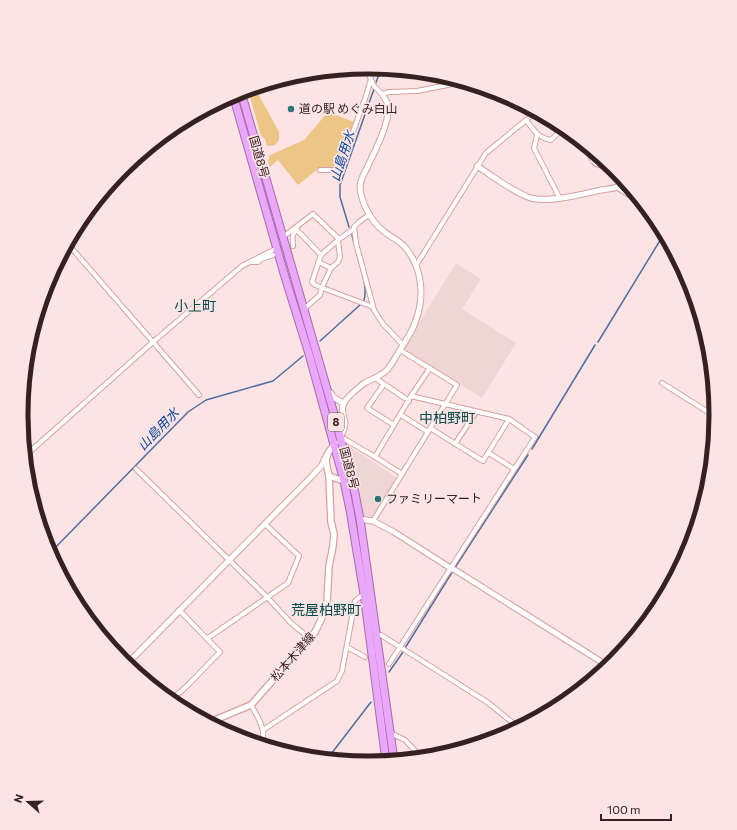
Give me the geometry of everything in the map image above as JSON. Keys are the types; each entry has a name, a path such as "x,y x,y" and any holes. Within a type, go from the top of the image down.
{"highway":[{"name":"国道8号","path":"243,98 282,238 304,309 355,493 360,518 393,755"},
{"name":"国道8号","path":"235,102 335,443 344,481 364,594 385,755"}],"main road":[{"path":"328,453 335,443"},
{"name":"松本木津線","path":"217,719 251,705 315,632 321,620 327,603 329,566 334,540 331,522 329,476 326,467 328,453"},
{"path":"329,476 344,481"}],"street":[{"path":"335,443 340,437 345,424 342,410 343,403 364,383 387,370 410,334 416,320 421,295 417,264 394,237 376,225 364,204 360,188 361,181 373,156 388,117 388,104 382,94 375,87 369,74"},
{"path":"320,170 339,170 371,79"},
{"path":"382,94 389,92 417,91 450,84"},
{"path":"417,264 486,153 531,116"},
{"path":"526,120 537,134 543,138 551,140 559,132"},
{"path":"537,134 534,148 559,197"},
{"path":"590,156 592,161 600,166"},
{"path":"477,166 514,190 529,198 539,200 591,193 616,186 618,183"},
{"path":"616,186 628,194"},
{"path":"282,238 296,229 313,214 339,240 340,257 338,262 331,268 320,295 304,309"},
{"path":"370,214 359,222 354,229 321,255 312,282 315,285 373,307"},
{"path":"293,246 292,236 296,229"},
{"path":"296,229 321,255"},
{"path":"354,229 356,243 373,307 383,324 402,348 457,385 373,521"},
{"path":"30,451 153,342 242,266 277,248"},
{"path":"72,249 199,395"},
{"path":"248,262 258,262 261,259 273,255"},
{"path":"318,262 331,268"},
{"path":"317,357 323,367 333,397 343,403"},
{"path":"375,457 430,368"},
{"path":"375,378 409,401"},
{"path":"662,383 709,412"},
{"path":"384,384 367,408 394,425"},
{"path":"389,664 453,569 535,437 509,419 412,396"},
{"path":"456,444 476,412"},
{"path":"401,415 456,444 483,461 509,419"},
{"path":"340,437 402,474"},
{"path":"132,659 322,465 328,453"},
{"path":"489,453 514,469"},
{"path":"136,469 228,560 268,597 290,622 309,638"},
{"path":"360,518 373,521 394,532 602,662"},
{"path":"208,638 288,583 299,556 265,524"},
{"path":"263,730 337,681 342,671 355,601 364,594"},
{"path":"176,696 220,652 179,610"},
{"path":"376,636 381,635 487,702 513,723"},
{"path":"347,647 364,656"},
{"path":"251,705 263,730 262,738"},
{"path":"390,733 405,740 417,752"}],"shaded area":[{"path":"258,93 279,132 279,140 275,145 267,146 265,139 261,136 250,96"},
{"path":"328,112 354,122 336,169 318,169 298,185 278,160 270,167 268,161 270,155 304,140"},
{"path":"456,263 481,279 462,309 516,343 482,398 403,349"},
{"path":"347,445 397,478 372,517 362,515"}],"waterway":[{"name":"山島用水","path":"375,85 380,75"},
{"name":"山島用水","path":"349,227 340,197 340,185 374,89"},
{"name":"山島用水","path":"352,235 354,243"},
{"path":"598,342 660,240"},
{"name":"山島用水","path":"357,254 365,288 364,300"},
{"name":"山島用水","path":"320,341 361,304"},
{"path":"532,449 595,345"},
{"name":"山島用水","path":"55,548 188,412 206,400 273,381 303,356"},
{"path":"405,648 528,455"},
{"path":"389,672 403,652"},
{"path":"331,754 371,702"}],"place":[{"name":"道の駅 めぐみ白山","path":"291,109"},
{"name":"ファミリーマート","path":"378,499"}],"district":[{"name":"小上町","path":"195,306"},
{"name":"中柏野町","path":"447,418"},
{"name":"荒屋柏野町","path":"326,610"}]}
